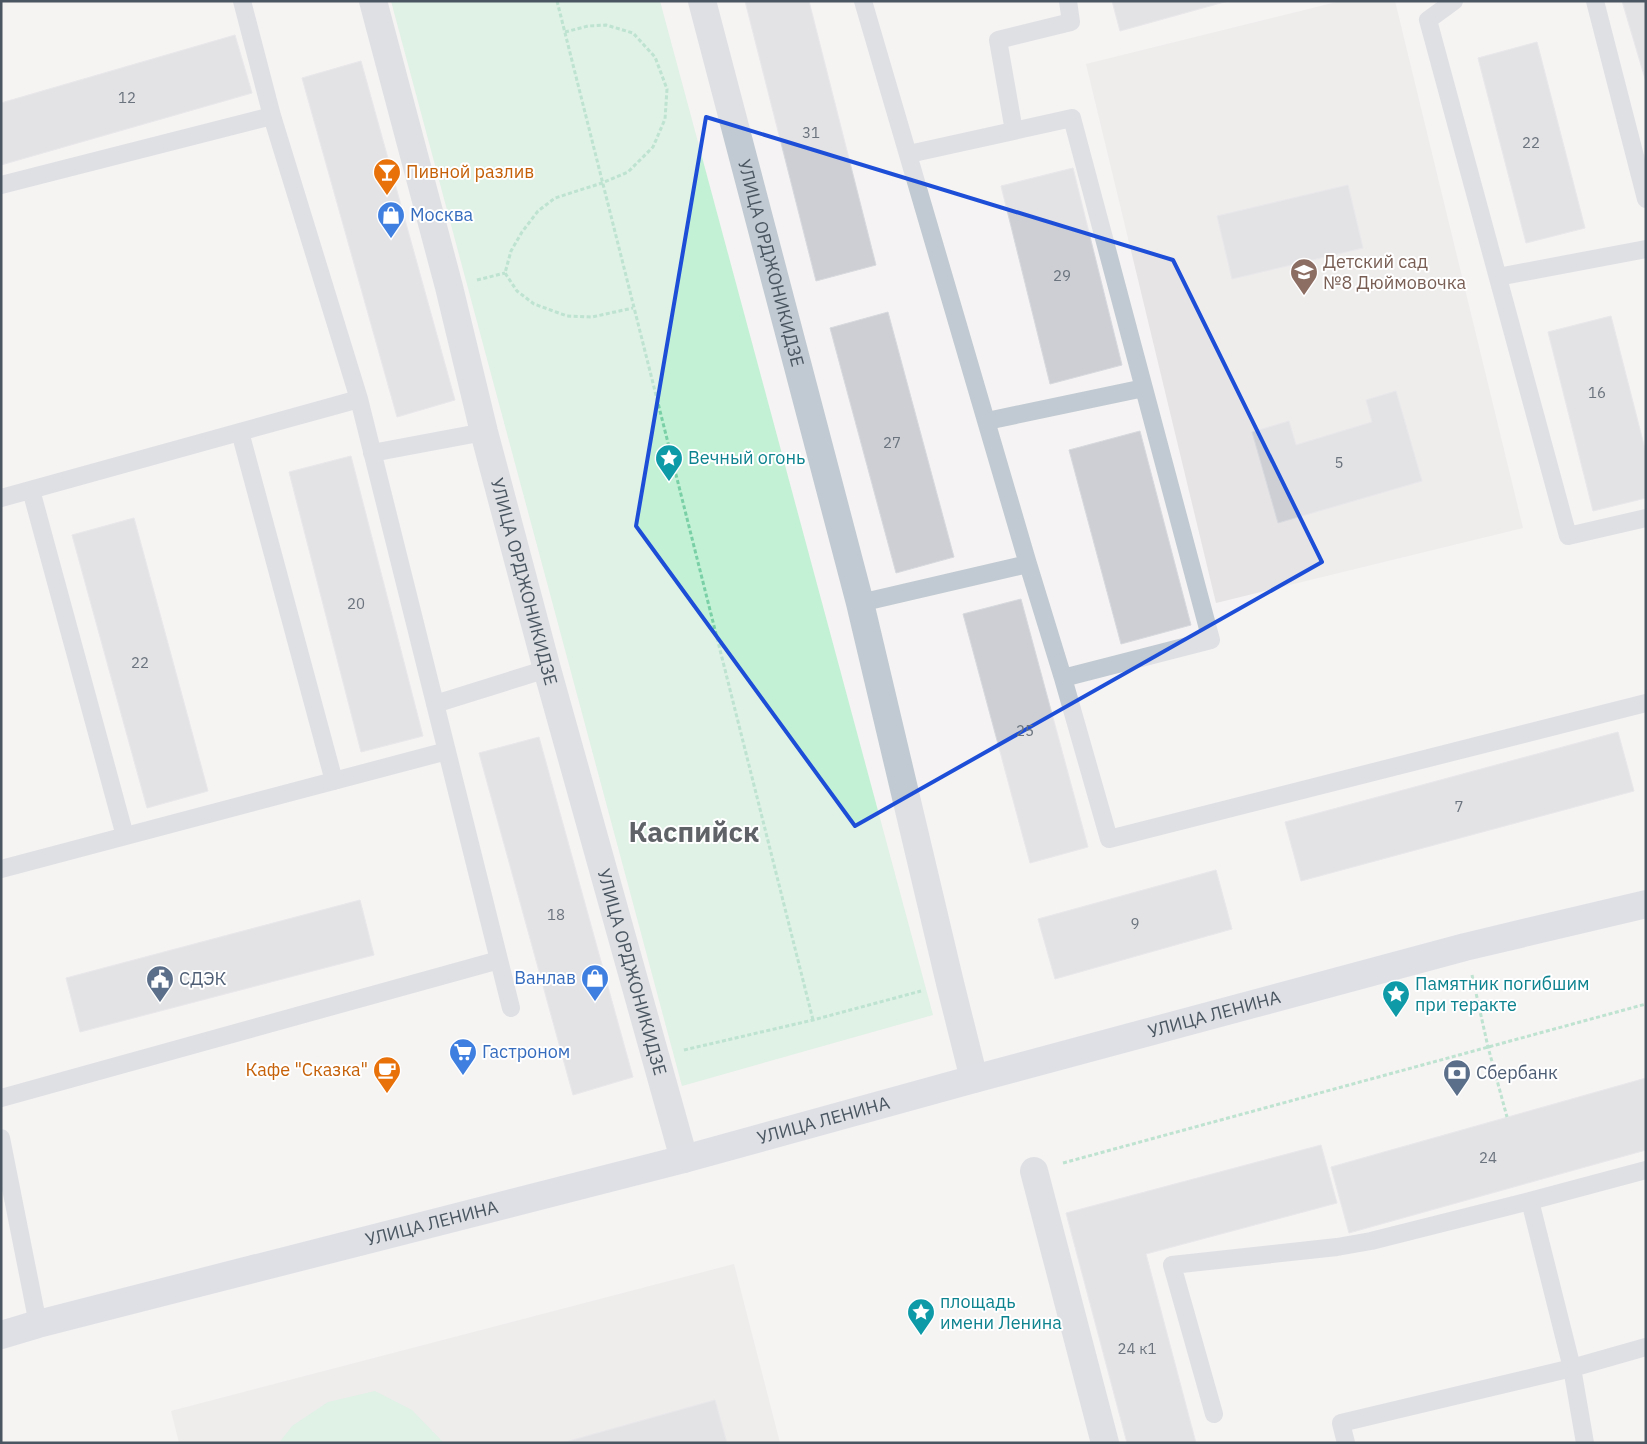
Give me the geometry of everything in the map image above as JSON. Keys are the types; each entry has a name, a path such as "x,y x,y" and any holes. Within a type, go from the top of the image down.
{"street":[{"name":"УЛИЦА ОРДЖОНИКИДЗЕ","path":"373,1 547,669 684,1159"},
{"name":"УЛИЦА ОРДЖОНИКИДЗЕ","path":"702,1 860,603 974,1079"},
{"name":"УЛИЦА ЛЕНИНА","path":"1,1335 684,1159 1465,947 1646,904"},
{"path":"1034,1171 1105,1443"}],"lane":[{"path":"242,1 272,116 359,400 512,1008"},
{"path":"863,1 1109,839 1646,703"},
{"path":"1014,131 998,40 1071,22 1068,1"},
{"path":"1454,1 1428,20 1568,536 1646,518"},
{"path":"1595,1 1646,199"},
{"path":"1,185 272,116"},
{"path":"909,154 1072,118 1211,640 1063,678"},
{"path":"1498,277 1646,249"},
{"path":"987,420 1144,388"},
{"path":"1,498 359,400"},
{"path":"240,432 334,781"},
{"path":"372,453 484,432"},
{"path":"31,490 124,836"},
{"path":"860,603 1028,564"},
{"path":"435,704 547,669"},
{"path":"1,868 447,751"},
{"path":"1,1098 499,960"},
{"path":"1,1138 38,1324"},
{"path":"1214,1414 1172,1265 1337,1247 1371,1241 1646,1170"},
{"path":"1530,1201 1572,1368 1585,1443"},
{"path":"1346,1443 1342,1423 1572,1368 1646,1347"}],"path":[{"path":"557,1 813,1020"},
{"path":"565,32 588,26 606,25 633,33 655,58 667,89 665,119 653,147 628,172 602,183 555,198 538,211 522,232 511,251 505,273 517,291 534,304 567,316 592,317 633,308"},
{"path":"1465,947 1488,1047 1507,1117"},
{"path":"654,1056 813,1020 950,983"},
{"path":"1034,1171 1646,1004"}],"highlighted area":[{"path":"706,117 1173,260 1322,562 855,826 636,526"}],"shaded area":[{"name":"Детский сад №8 Дюймовочка","path":"1341,1 1395,1 1523,528 1216,603 1086,64"},
{"path":"734,1264 780,1443 179,1443 171,1411"}],"green space":[{"path":"391,1 660,1 933,1015 682,1086"},
{"path":"375,1391 412,1410 444,1443 279,1443 292,1426 328,1402"}],"building":[{"path":"745,1 809,1 876,265 816,281"},
{"path":"1112,1 1228,1 1120,31"},
{"path":"1622,1 1646,1 1646,82"},
{"path":"235,35 252,93 1,165 1,103"},
{"path":"1537,42 1585,228 1526,243 1478,58"},
{"path":"361,61 455,400 397,417 302,78"},
{"path":"1073,168 1122,365 1050,384 1001,186"},
{"path":"1348,185 1363,248 1232,279 1217,216"},
{"path":"888,312 954,557 896,573 830,328"},
{"path":"1611,316 1646,453 1646,498 1593,511 1548,332"},
{"path":"1396,391 1422,481 1278,523 1252,432 1289,421 1296,445 1372,422 1366,400"},
{"path":"1140,431 1191,625 1121,644 1069,450"},
{"path":"351,456 423,736 361,752 289,472"},
{"path":"134,518 208,791 147,808 72,535"},
{"path":"1021,599 1088,847 1030,863 963,614"},
{"path":"1618,732 1634,791 1301,881 1285,822"},
{"path":"539,737 633,1077 573,1095 479,753"},
{"path":"1216,870 1232,929 1055,979 1038,919"},
{"path":"360,900 374,955 80,1032 66,978"},
{"path":"1646,1078 1646,1150 1349,1233 1331,1167"},
{"path":"1321,1145 1337,1203 1146,1254 1196,1443 1127,1443 1066,1213"},
{"path":"715,1400 727,1443 562,1443"}],"place":[{"name":"Пивной разлив","path":"387,196"},
{"name":"Москва","path":"391,239"},
{"name":"Детский сад №8 Дюймовочка","path":"1304,296"},
{"name":"Вечный огонь","path":"669,482"},
{"name":"Ванлав","path":"595,1002"},
{"name":"СДЭК","path":"160,1003"},
{"name":"Памятник погибшим при теракте","path":"1396,1018"},
{"name":"Гастроном","path":"463,1076"},
{"name":"Кафе \"Сказка\"","path":"387,1094"},
{"name":"Сбербанк","path":"1457,1097"},
{"name":"площадь имени Ленина","path":"921,1336"}],"district":[{"name":"Каспийск","path":"694,832"}]}
